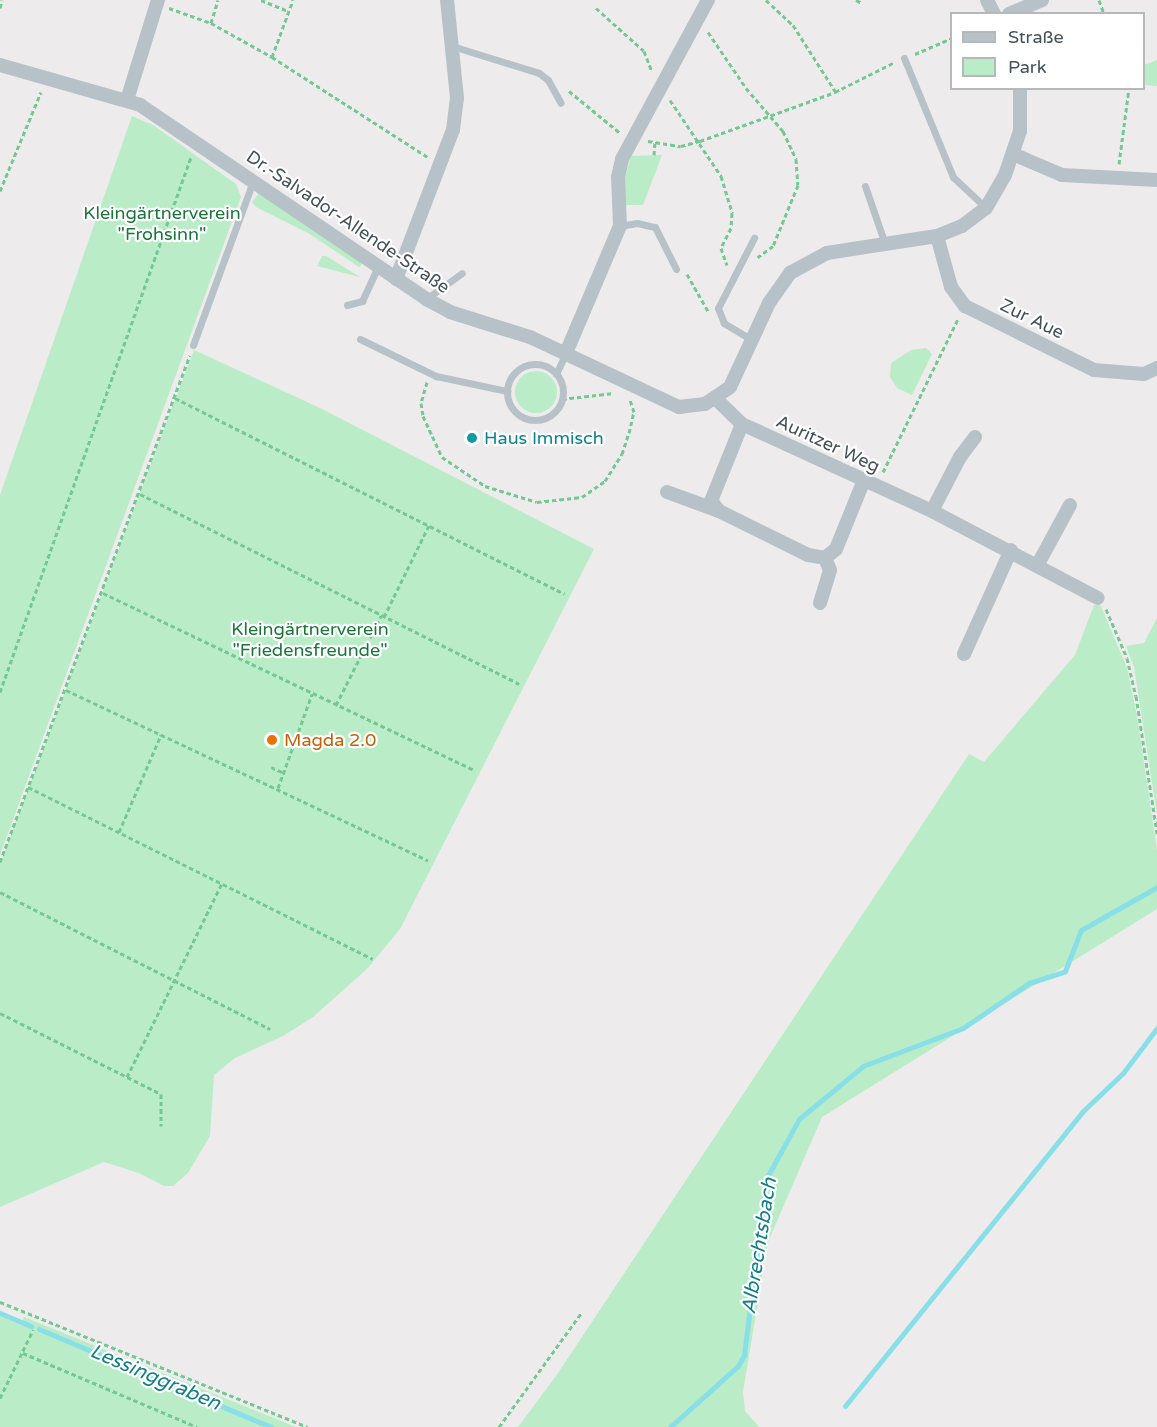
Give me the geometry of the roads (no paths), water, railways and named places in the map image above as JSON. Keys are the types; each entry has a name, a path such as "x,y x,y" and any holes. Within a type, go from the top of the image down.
{"street":[{"path":"396,279 442,166 453,130 457,98 447,0"},
{"path":"566,353 620,226 618,177 622,159 636,138 661,88 700,20 708,0"},
{"path":"1014,12 1042,0"},
{"path":"126,100 157,2"},
{"name":"Dr.-Salvador-Allende-Straße","path":"0,65 140,105 396,279 450,312 530,337 678,407 716,399"},
{"path":"716,399 733,382 769,303 790,273 827,253 937,236 962,226 986,208 1013,154 1022,114 1020,90"},
{"path":"1013,154 1062,175 1157,180"},
{"name":"Zur Aue","path":"937,236 951,286 964,306 1094,370 1143,374 1157,368"},
{"name":"Auritzer Weg","path":"716,399 742,424 932,511 1038,564 1098,598"},
{"path":"719,511 711,501 714,488 742,424"},
{"path":"932,511 960,457 975,437"},
{"path":"667,492 719,511 808,555 825,558 836,549 870,483"},
{"path":"1038,564 1070,505"},
{"path":"964,654 1011,550"},
{"path":"820,603 830,570 825,558"}],"lane":[{"path":"452,46 538,73 548,80 561,103"},
{"path":"904,58 953,177 986,208"},
{"path":"194,345 253,181"},
{"path":"865,186 885,244"},
{"path":"620,226 637,223 655,227 676,270"},
{"path":"752,339 724,323 720,316 719,300 754,238"},
{"path":"347,305 362,301 378,266"},
{"path":"426,299 462,273"},
{"path":"360,339 436,376 507,391"},
{"path":"556,374 540,364 521,367 514,373 507,391 518,414 535,420 552,414 562,399 556,374 566,353"}],"waterway":[{"name":"Albrechtsbach","path":"670,1427 738,1366 744,1355 766,1179 799,1119 863,1066 963,1028 1029,983 1065,971 1081,930 1157,887"},
{"path":"845,1406 1082,1112 1123,1073 1157,1028"},
{"name":"Lessinggraben","path":"0,1313 31,1326"},
{"name":"Lessinggraben","path":"39,1329 271,1427"}],"place":[{"name":"Haus Immisch","path":"472,438"},
{"name":"Magda 2.0","path":"272,740"}],"park label":[{"name":"Kleingärtnerverein \"Frohsinn\"","path":"162,224"},
{"name":"Kleingärtnerverein \"Friedensfreunde\"","path":"310,640"}]}
